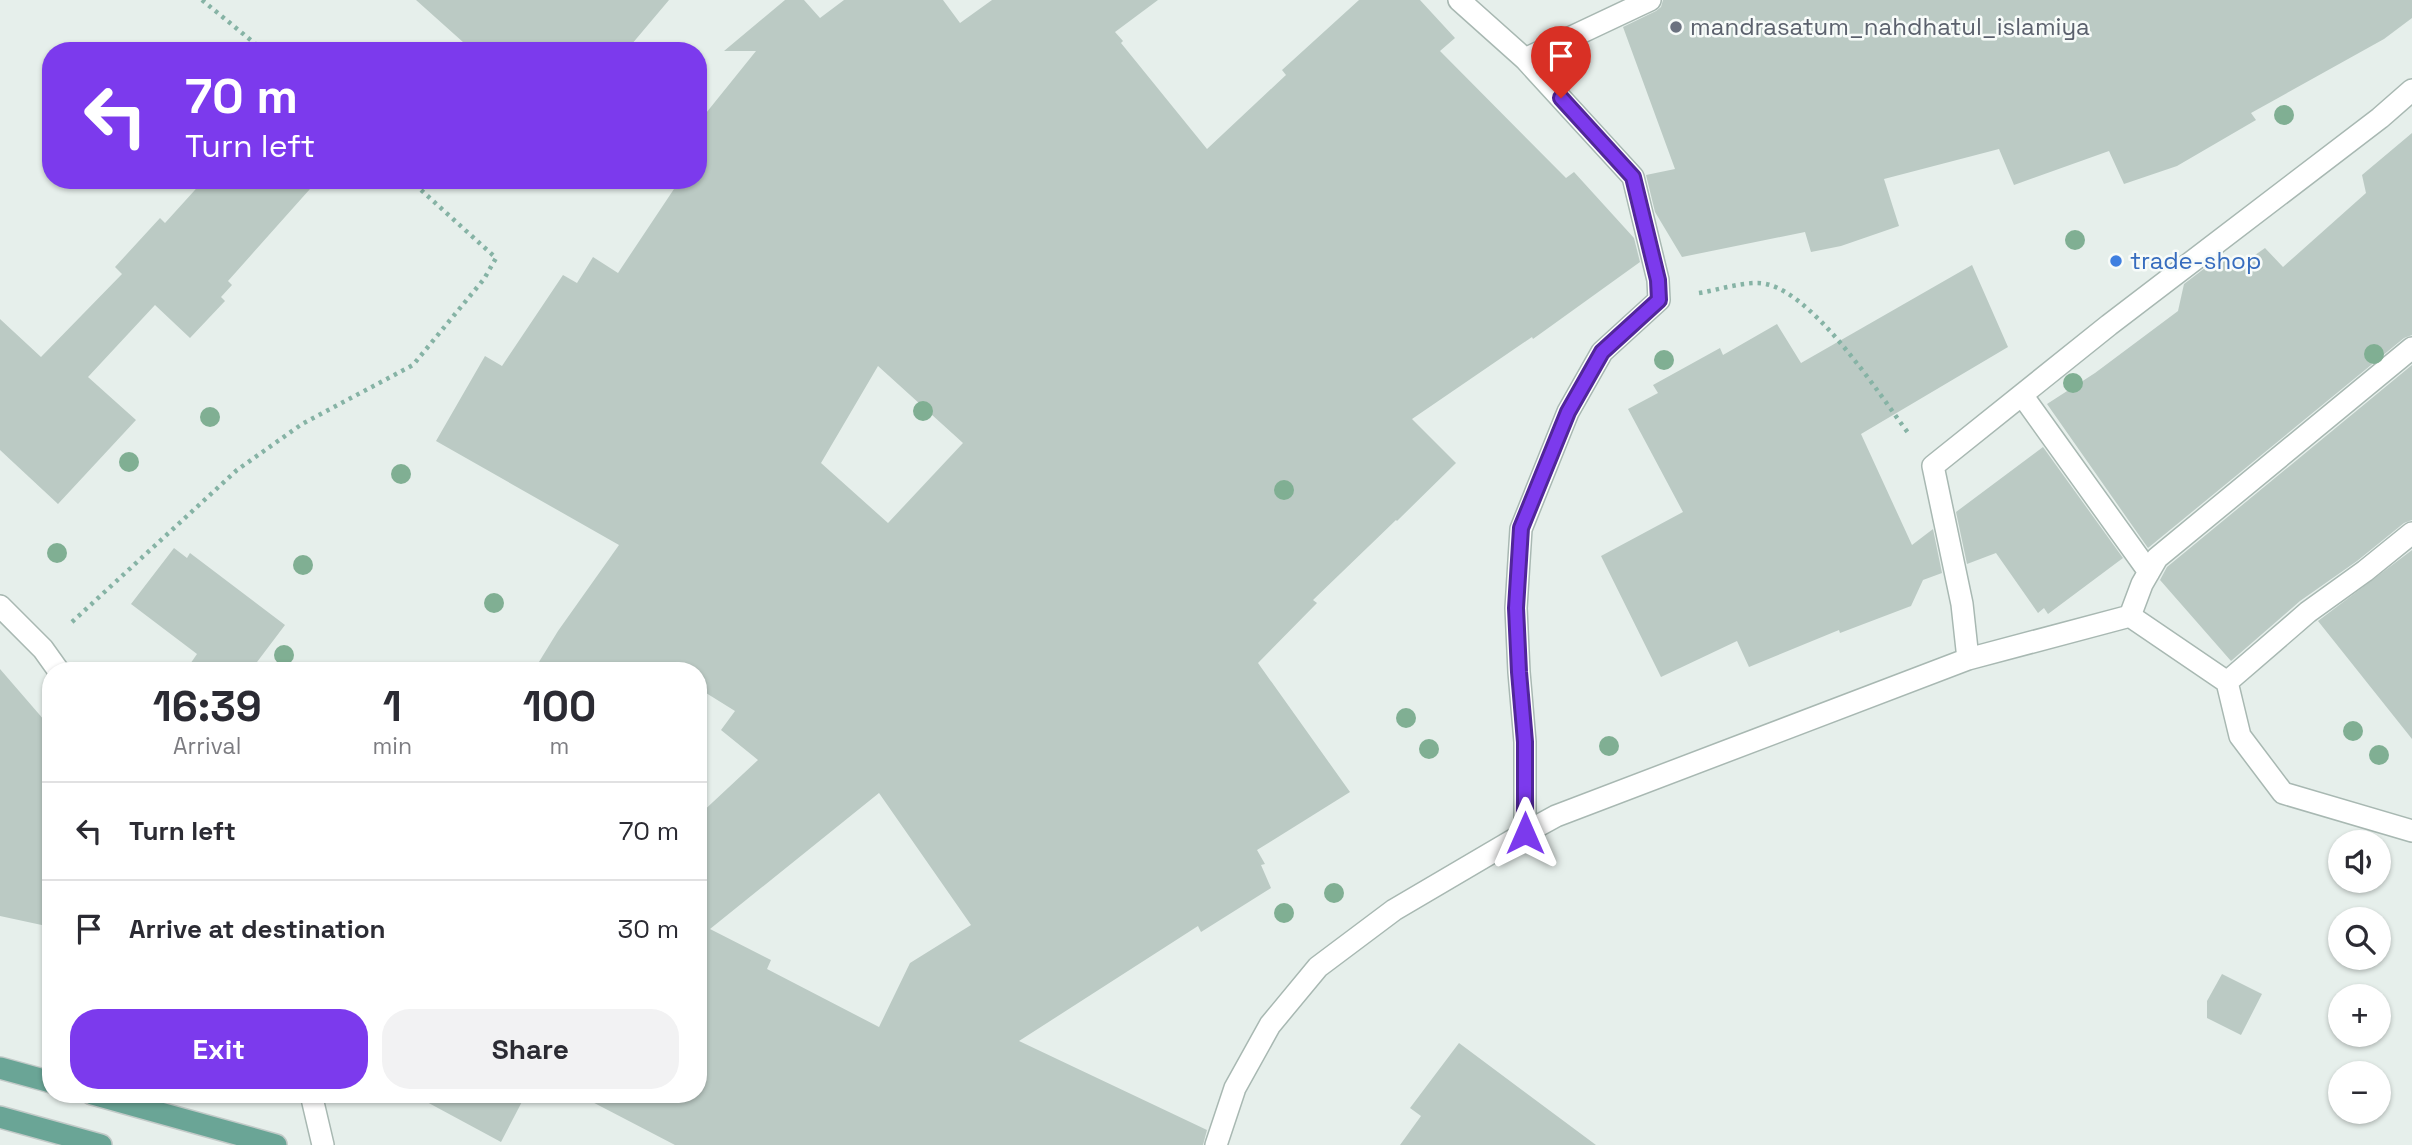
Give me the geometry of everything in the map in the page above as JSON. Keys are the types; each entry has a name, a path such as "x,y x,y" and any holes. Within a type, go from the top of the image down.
{"main road":[{"path":"0,1068 42,1080"},
{"path":"124,1103 276,1145"},
{"path":"0,1117 101,1145"}],"street":[{"path":"1459,0 1525,59 1633,177 1658,280 1659,300 1602,352 1568,412 1521,528 1516,608 1525,742 1525,833"},
{"path":"1525,59 1650,0"},
{"path":"1968,659 1962,604 1933,466 2380,118 2412,90"},
{"path":"2130,616 2142,584 2157,558 2412,348"},
{"path":"2022,395 2149,572"},
{"path":"2227,682 2308,612 2365,572 2412,533"},
{"path":"0,606 52,662"},
{"path":"1216,1145 1235,1088 1270,1025 1318,967 1394,910 1525,833 1556,816 1968,659 2130,616 2227,682 2240,736 2283,793 2412,831"},
{"path":"313,1103 323,1145"}],"path":[{"path":"202,0 253,42"},
{"path":"43,649 237,470 302,424 413,365 484,279 496,258 420,189"},
{"path":"1659,300 1759,283 1784,291 1826,324 1933,466"}],"building":[{"path":"416,0 669,0 634,42 463,42"},
{"path":"785,0 804,0 820,18 844,0 943,0 960,23 992,0 1158,0 1115,32 1207,149 1286,75 1282,70 1359,0 1420,0 1455,38 1440,51 1566,178 1574,172 1634,238 1640,262 1533,339 1532,337 1412,419 1456,463 1313,600 1317,603 1258,663 1350,792 1257,850 1265,864 1261,865 1271,888 1201,932 1198,926 1019,1041 1207,1130 1203,1145 675,1145 594,1103 707,1103 707,808 758,760 721,730 735,711 707,694 707,662 539,662 619,545 436,441 485,356 502,366 563,275 577,283 593,257 618,273 674,189 707,189 707,112 756,51 724,51","holes":["878,366 963,443 888,523 821,463","879,793 971,925 910,963 879,1027 767,969 771,960 710,929"]},
{"path":"1663,0 2412,0 2412,18 2384,39 2251,113 2256,120 2177,166 2124,184 2109,151 2014,185 1999,149 1884,179 1899,226 1841,246 1811,252 1805,232 1682,257 1655,212 1646,175 1675,169 1623,27 1656,11"},
{"path":"2412,133 2412,335 2404,338 2148,548 2047,404 2095,373 2178,311 2184,284 2218,258 2238,267 2265,248 2283,267 2366,193 2362,175"},
{"path":"196,189 310,189 228,281 232,285 221,297 225,301 190,338 155,305 88,377 136,420 58,504 0,450 0,319 41,357 122,274 115,267 160,218 165,223"},
{"path":"1972,265 2008,347 1861,434 1912,545 1933,529 1942,573 1923,580 1911,606 1840,633 1839,630 1749,667 1737,641 1661,677 1601,556 1683,512 1628,409 1658,393 1653,385 1720,348 1723,355 1777,324 1801,363"},
{"path":"2412,365 2412,520 2404,523 2357,561 2300,601 2231,661 2160,580 2167,567"},
{"path":"2043,447 2123,558 2048,614 2044,608 2038,613 1996,553 1967,564 1956,512"},
{"path":"174,548 187,558 190,553 285,625 257,662 192,662 197,654 131,604"},
{"path":"2412,550 2412,739 2318,621"},
{"path":"0,669 42,718 42,925 0,916"},
{"path":"2222,974 2262,994 2241,1035 2207,1018 2207,1001"},
{"path":"1459,1043 1596,1145 1400,1145 1421,1116 1410,1108"},
{"path":"429,1103 521,1103 501,1142"}],"place":[{"name":"mandrasatum_nahdhatul_islamiya","path":"1676,27"},
{"name":"trade-shop","path":"2116,261"}],"route":[{"path":"1525,833 1525,742 1516,608 1521,528 1568,412 1602,352 1659,300 1658,280 1633,177 1561,98"}]}
